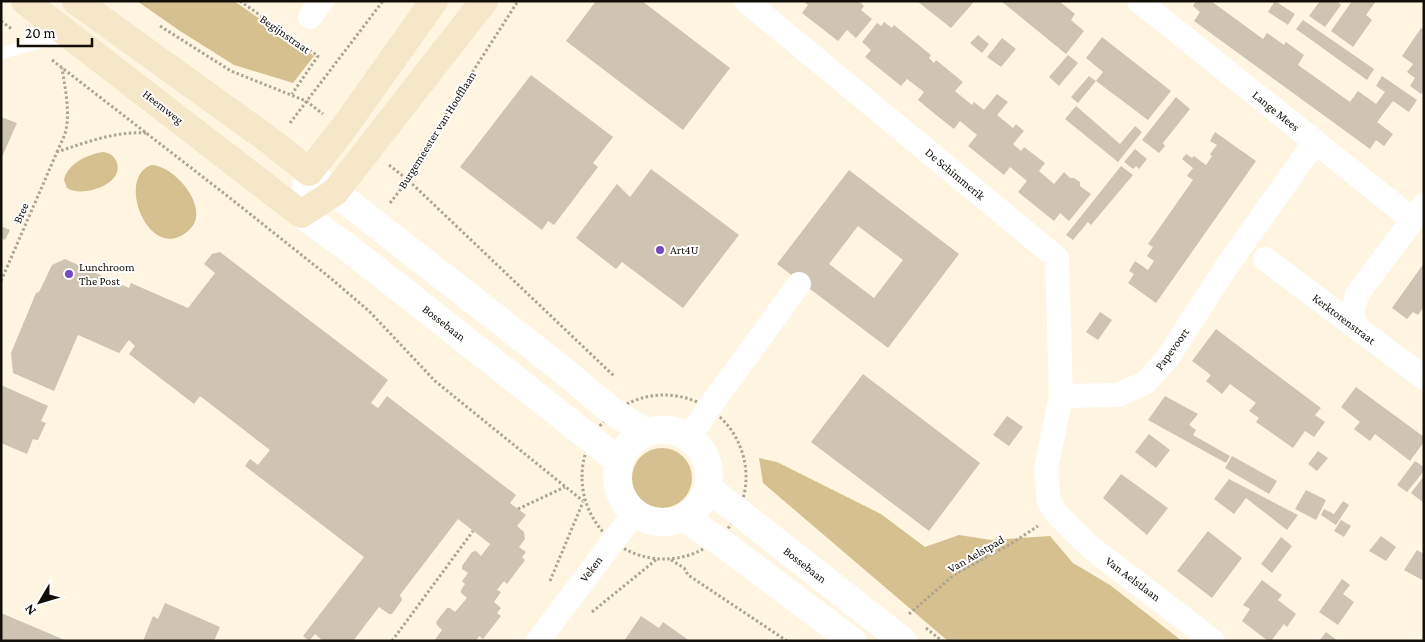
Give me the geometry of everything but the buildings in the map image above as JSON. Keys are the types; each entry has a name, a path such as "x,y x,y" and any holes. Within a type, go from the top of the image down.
{"main road":[{"name":"Heemweg","path":"25,1 301,214"},
{"path":"76,1 274,143 309,172 343,129 434,1"},
{"path":"301,214 335,192 484,1"}],"street":[{"name":"De Schimmerik","path":"746,1 1057,258 1061,396"},
{"name":"Lange Mees","path":"1139,1 1165,9 1315,142 1418,213"},
{"name":"Papevoort","path":"1061,396 1117,395 1145,383 1167,359 1225,269 1315,142"},
{"path":"301,214 309,172 554,363 606,407 647,433"},
{"path":"1356,327 1352,312 1357,294 1418,213"},
{"name":"Bossebaan","path":"301,214 351,250 619,461"},
{"name":"Kerktorenstraat","path":"1265,259 1424,378"},
{"path":"689,438 708,408 799,284"},
{"path":"1056,514 1049,502 1046,469 1061,396"},
{"path":"658,430 680,433 689,438 700,448 710,474 708,488 702,500 694,510 684,517 664,522 653,521 635,512 625,502 619,489 617,475 619,461 626,449 635,439 658,430"},
{"name":"Bossebaan","path":"708,488 903,641"},
{"name":"Veken","path":"538,641 635,512"},
{"name":"Van Aelstlaan","path":"1056,514 1089,546 1213,641"},
{"path":"684,517 852,641"}],"lane":[{"path":"1,54 50,40 78,42"}],"path":[{"name":"Begijnstraat","path":"240,1 318,56 292,94"},
{"path":"156,24 231,71 306,101 383,1"},
{"name":"Burgemeester van Hoofflaan","path":"374,222 408,180 420,154 518,1"},
{"name":"Bree","path":"1,281 66,131 67,106 62,67 147,133"},
{"path":"58,152 107,136 132,132 147,133 328,276 369,311 435,381 584,501 548,588"},
{"path":"408,180 619,380"},
{"path":"328,276 351,250"},
{"path":"518,509 565,487"},
{"name":"Van Aelstpad","path":"909,614 955,574 1009,546 1056,514"},
{"path":"392,641 473,531"},
{"path":"589,614 657,559"},
{"path":"670,559 684,568 688,575 787,641"}],"shaded area":[{"path":"137,1 234,1 314,56 293,83 234,65"},
{"path":"103,152 115,158 117,171 114,178 100,188 91,190 73,191 67,188 64,180 69,169 91,155"},
{"path":"151,165 170,172 179,180 193,200 196,211 195,221 190,229 176,238 162,237 151,230 142,217 137,202 136,186 140,173"},
{"path":"662,448 678,453 683,457 687,462 692,478 687,494 683,499 678,503 662,508 646,503 641,499 637,494 632,478 637,462 641,457 646,453"},
{"path":"759,458 777,462 881,514 925,547 959,535 991,540 1050,536 1073,563 1110,585 1182,641 948,641 763,483"}],"place":[{"name":"Art4U","path":"660,250"},
{"name":"Lunchroom The Post","path":"69,274"}]}
